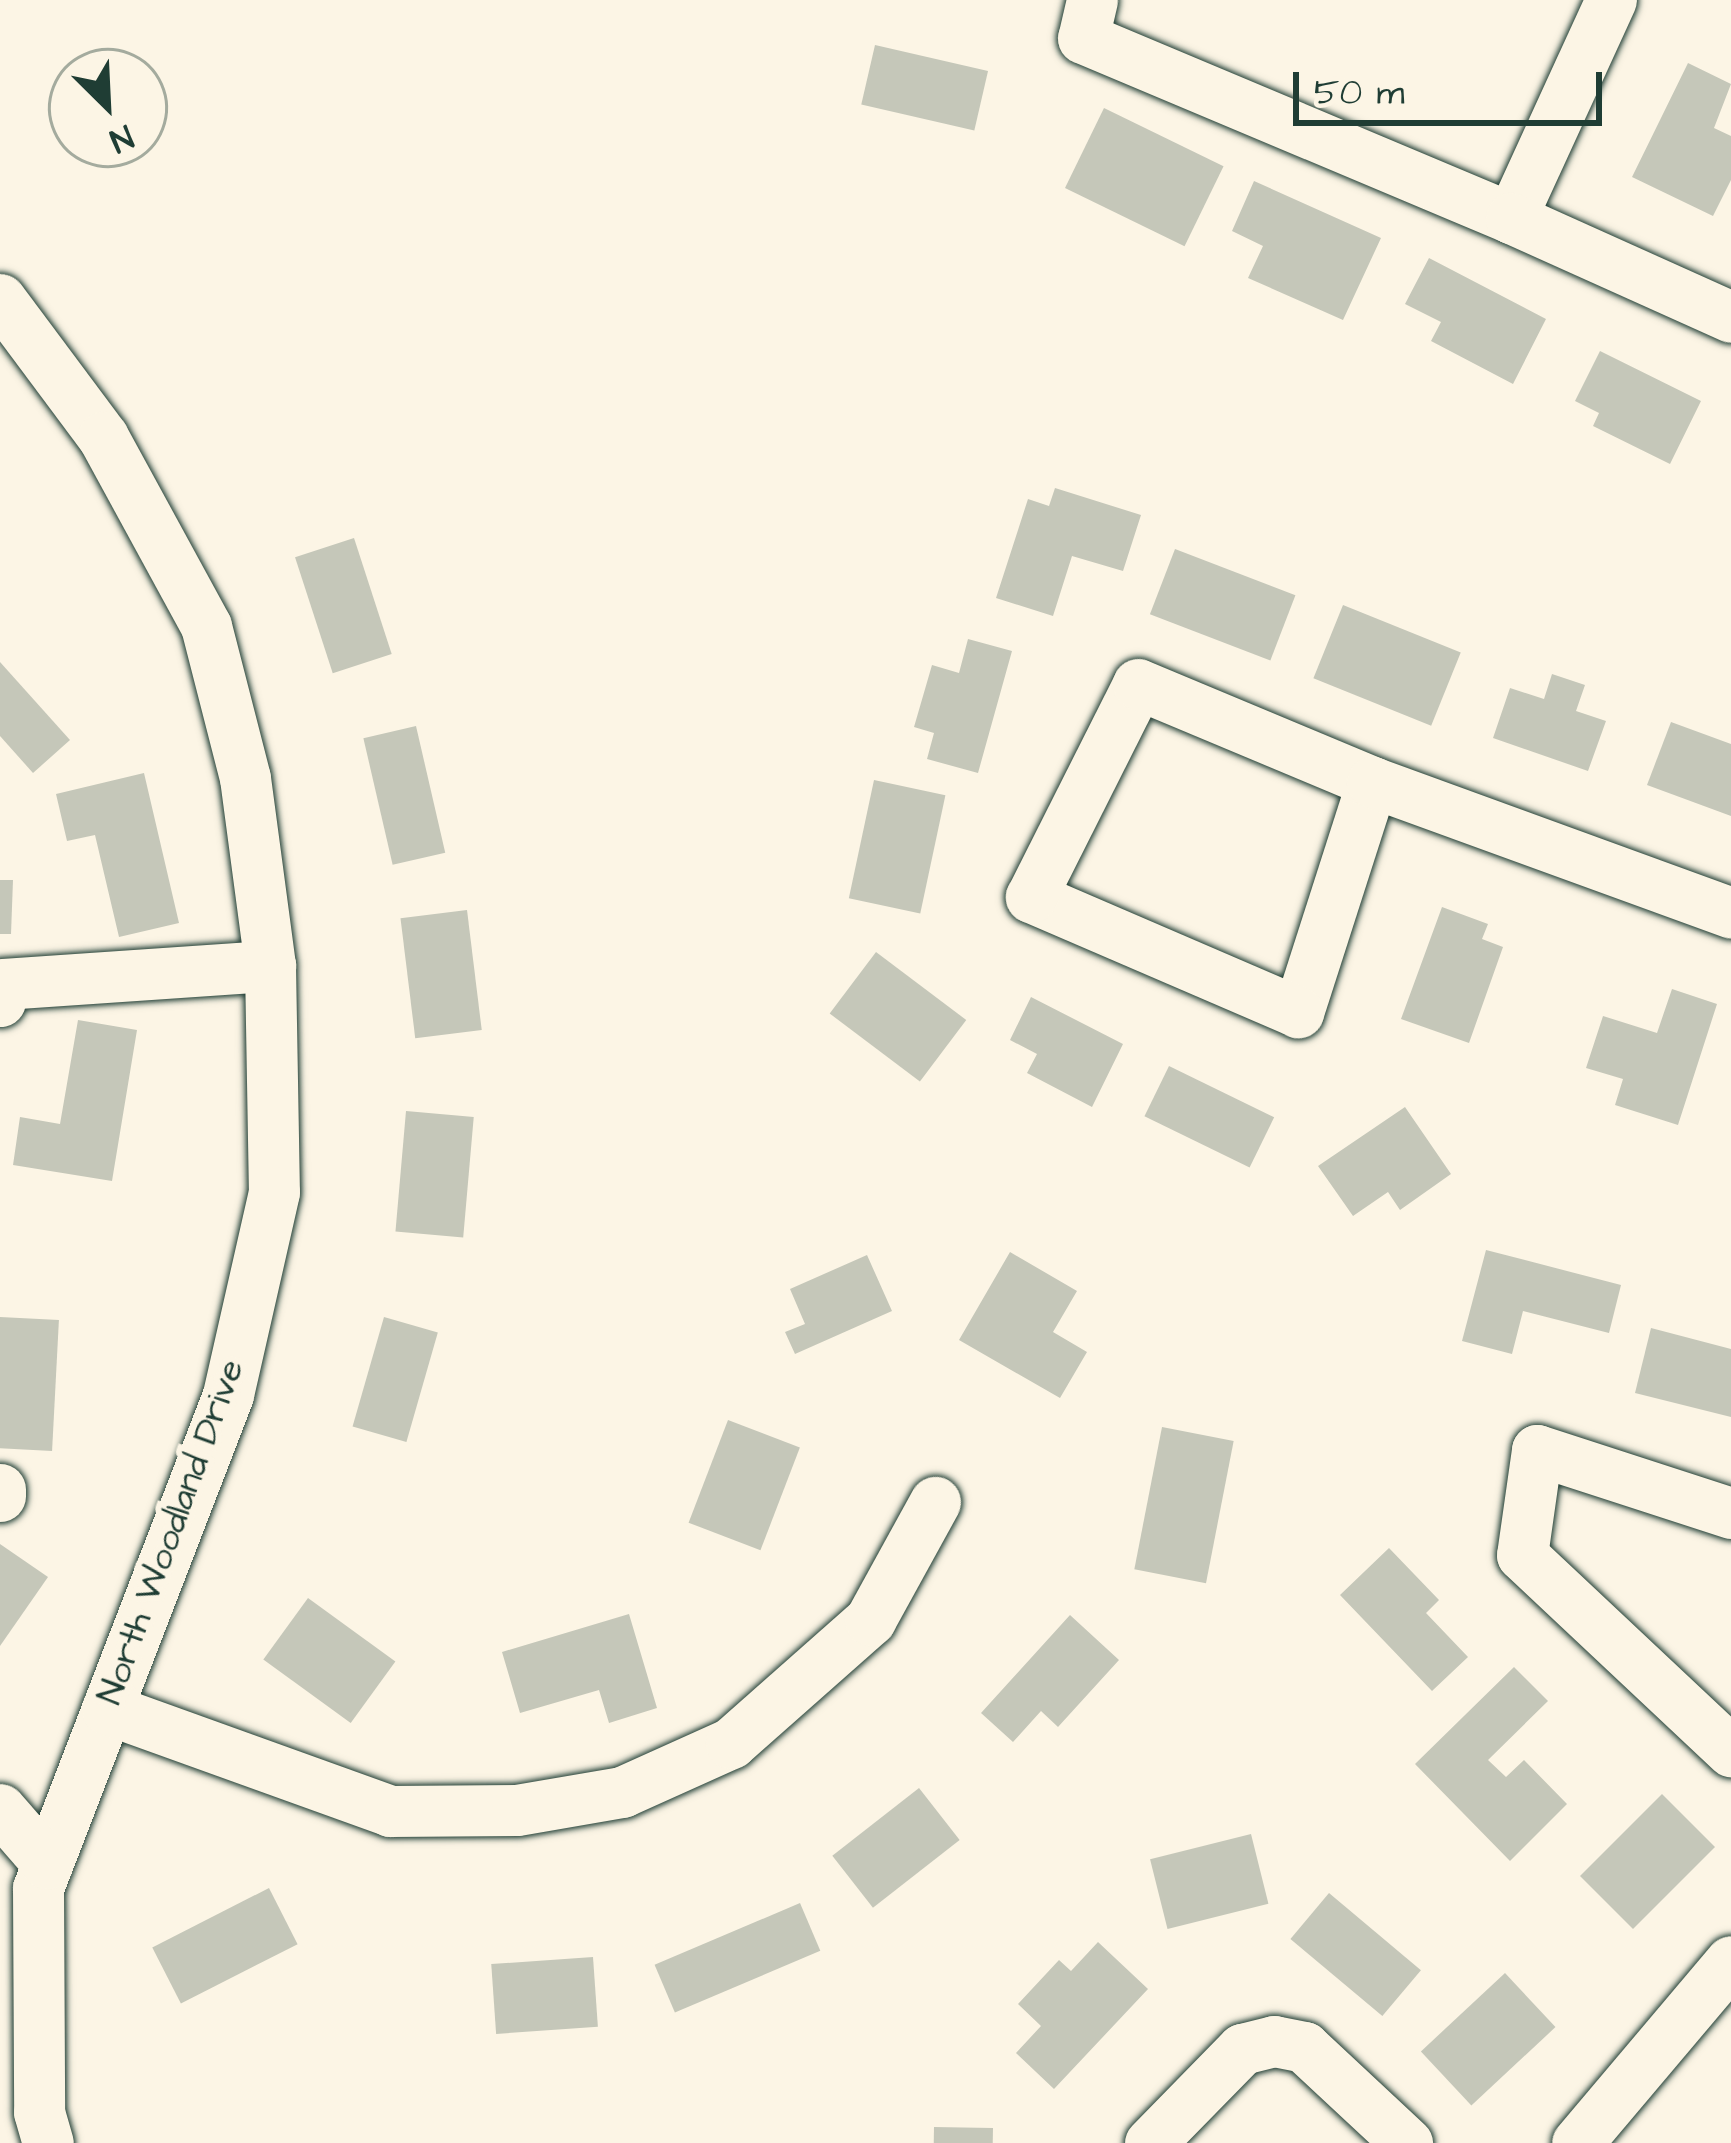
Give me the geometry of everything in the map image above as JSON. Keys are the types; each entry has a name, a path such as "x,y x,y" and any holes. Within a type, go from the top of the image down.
{"street":[{"path":"1092,0 1083,38 1511,218 1731,317"},
{"path":"1511,218 1611,0"},
{"name":"North Woodland Drive","path":"0,299 103,437 206,626 245,778 270,966 274,1192 228,1395 107,1709 28,1890 39,2112 48,2143"},
{"path":"1372,782 1298,1012 1030,897 1138,685 1372,782 1731,914"},
{"path":"0,1001 3,984 270,966"},
{"path":"1731,1514 1537,1450 1522,1555 1731,1750"},
{"path":"107,1709 390,1811 517,1810 622,1792 731,1743 870,1620 935,1502"},
{"path":"0,1809 28,1890"},
{"path":"1577,2143 1731,1961"},
{"path":"1150,2143 1242,2049 1274,2041 1304,2047 1407,2143"}],"building":[{"path":"875,45 988,71 974,131 861,104"},
{"path":"1688,63 1731,84 1714,128 1731,136 1731,180 1713,216 1632,177"},
{"path":"1104,108 1224,166 1185,246 1065,188"},
{"path":"1254,181 1381,238 1343,320 1248,278 1263,246 1232,231"},
{"path":"1429,258 1546,319 1513,384 1431,341 1441,322 1405,304"},
{"path":"1600,351 1701,401 1670,464 1593,426 1599,413 1575,401"},
{"path":"1055,488 1141,515 1123,571 1072,556 1053,616 996,598 1028,499 1049,506"},
{"path":"354,538 392,654 333,673 295,557"},
{"path":"1175,549 1295,595 1270,661 1150,614"},
{"path":"1343,605 1461,653 1431,726 1313,678"},
{"path":"968,639 1012,651 978,773 927,759 934,733 914,727 932,665 959,673"},
{"path":"0,662 70,740 33,773 0,736"},
{"path":"1552,674 1585,685 1576,711 1606,721 1588,771 1493,738 1510,688 1544,699"},
{"path":"1671,722 1731,744 1731,816 1647,785"},
{"path":"416,726 445,853 393,865 363,738"},
{"path":"144,773 179,923 119,937 95,835 67,841 56,794"},
{"path":"874,780 945,795 920,914 849,898"},
{"path":"0,880 13,880 11,934 0,934"},
{"path":"1442,907 1488,924 1482,939 1503,947 1469,1043 1401,1019"},
{"path":"467,910 482,1030 415,1038 400,918"},
{"path":"876,952 966,1020 920,1082 830,1013"},
{"path":"1672,989 1717,1004 1678,1125 1615,1105 1623,1079 1586,1068 1603,1016 1657,1033"},
{"path":"1031,997 1123,1044 1092,1107 1027,1073 1037,1054 1010,1040"},
{"path":"78,1020 137,1030 112,1181 13,1165 20,1117 60,1124"},
{"path":"1169,1066 1274,1117 1250,1168 1144,1116"},
{"path":"1405,1107 1451,1174 1400,1210 1388,1192 1353,1216 1318,1166"},
{"path":"406,1111 474,1117 463,1237 395,1232"},
{"path":"1486,1250 1621,1285 1609,1333 1523,1311 1512,1354 1462,1341"},
{"path":"1010,1252 1077,1291 1053,1332 1087,1352 1060,1398 959,1340"},
{"path":"867,1255 892,1311 795,1354 785,1332 805,1324 790,1289"},
{"path":"0,1317 59,1320 52,1451 0,1448"},
{"path":"384,1317 438,1332 406,1442 353,1427"},
{"path":"1651,1328 1731,1349 1731,1417 1635,1393"},
{"path":"728,1420 800,1448 760,1550 689,1523"},
{"path":"1162,1427 1234,1441 1206,1583 1134,1569"},
{"path":"0,1544 48,1577 0,1646"},
{"path":"1389,1548 1439,1600 1426,1613 1468,1657 1432,1691 1340,1595"},
{"path":"308,1598 395,1661 351,1723 263,1659"},
{"path":"629,1614 657,1708 609,1723 599,1690 520,1713 502,1652"},
{"path":"1070,1615 1119,1660 1058,1727 1041,1711 1013,1742 981,1713"},
{"path":"1514,1667 1548,1701 1488,1760 1506,1777 1524,1760 1567,1804 1510,1861 1415,1764"},
{"path":"919,1788 960,1840 873,1908 832,1856"},
{"path":"1662,1794 1715,1847 1633,1929 1580,1876"},
{"path":"1251,1834 1268,1904 1168,1929 1150,1859"},
{"path":"269,1888 298,1944 181,2004 152,1947"},
{"path":"1329,1893 1421,1970 1382,2016 1290,1939"},
{"path":"800,1903 820,1951 675,2013 655,1965"},
{"path":"1098,1942 1148,1989 1054,2089 1016,2053 1041,2026 1018,2004 1059,1960 1071,1971"},
{"path":"593,1957 598,2027 496,2034 491,1964"},
{"path":"1505,1973 1555,2027 1471,2106 1421,2051"},
{"path":"934,2127 993,2128 993,2143 934,2143"}]}
